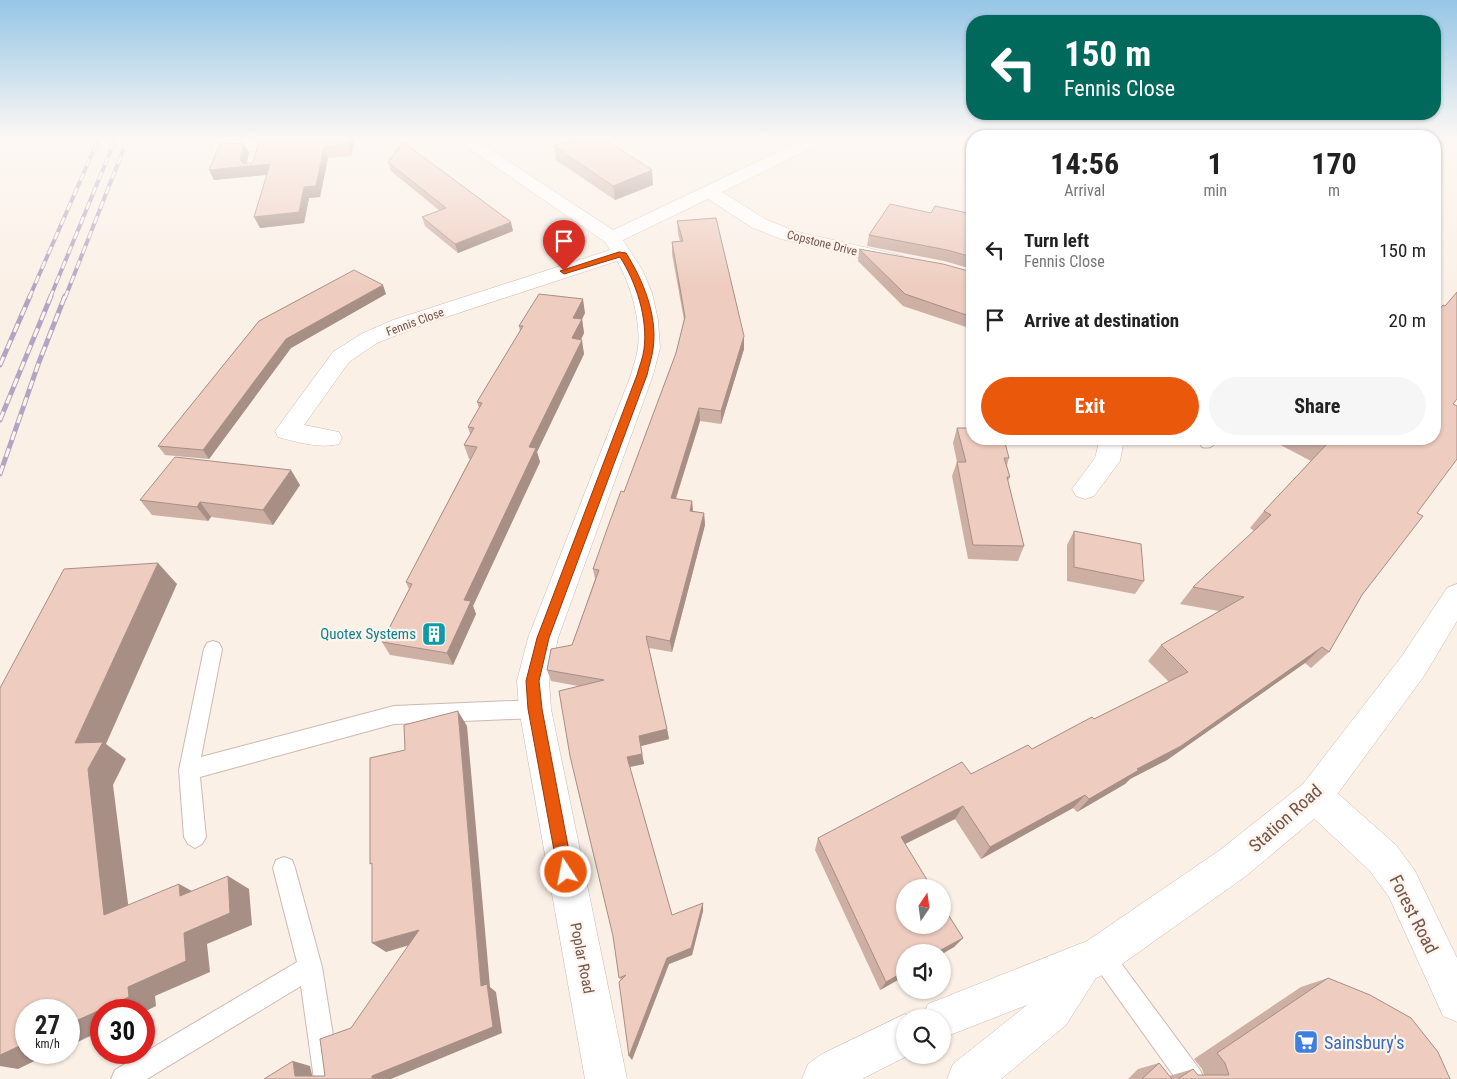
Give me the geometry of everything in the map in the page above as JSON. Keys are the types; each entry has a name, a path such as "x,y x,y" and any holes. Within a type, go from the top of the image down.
{"street":[{"name":"Poplar Road","path":"534,188 617,246 633,271 642,293 647,320 649,348 642,375 543,638 533,681 535,709 606,1079"},
{"path":"617,246 717,188"},
{"name":"Copstone Drive","path":"710,192 758,223 788,235 832,247 917,264"},
{"name":"Fennis Close","path":"330,438 287,432 341,356 350,349 399,326 535,280 617,246"},
{"path":"1085,488 1107,461 1111,445"},
{"name":"Station Road","path":"951,1015 1092,960 1233,863 1315,796 1413,666 1457,596"},
{"name":"Forest Road","path":"1315,796 1383,858 1402,884 1457,1002"},
{"name":"Station Road","path":"968,1079 1052,1011 1092,960"},
{"path":"823,1079 837,1069 896,1040"}],"lane":[{"path":"195,837 189,770 213,649"},
{"path":"189,770 394,715 535,709"},
{"path":"284,868 310,967 326,1079"},
{"path":"1092,960 1191,1079"},
{"path":"124,1079 310,967"}],"building":[{"path":"263,188 304,188 299,212 254,217"},
{"path":"421,188 466,188 511,222 455,244 422,217 446,208"},
{"path":"890,204 931,213 935,206 966,213 966,255 869,235"},
{"path":"716,218 744,336 721,411 699,408 671,498 692,501 690,511 704,513 670,641 646,636 667,729 639,736 642,754 627,757 672,915 703,903 691,948 667,958 629,1056 619,982 626,975 619,978 613,936 570,756 559,691 604,680 547,670 551,649 572,645 599,570 593,569 606,532 621,491 624,492 676,353 685,317 672,242 683,241 677,221"},
{"path":"859,249 943,264 966,270 966,315 905,294"},
{"path":"354,270 383,285 286,339 203,450 158,446 259,321"},
{"path":"1457,292 1457,399 1453,404 1457,406 1457,459 1417,513 1423,516 1362,595 1329,652 1322,647 1181,746 1137,769 1139,770 1089,799 1085,795 990,847 963,806 901,837 927,879 896,879 896,934 951,934 951,919 963,938 951,944 896,944 896,976 886,982 818,838 962,762 971,774 1028,745 1032,749 1092,717 1094,719 1188,672 1161,645 1244,597 1193,587 1271,515 1264,511 1326,445 1441,445 1441,307 1443,305 1445,306"},
{"path":"539,294 583,299 573,318 582,319 572,338 582,340 529,447 536,448 464,600 471,601 447,653 382,642 412,584 406,582 477,447 464,445 474,428 468,427 482,403 477,402 523,326 519,326"},
{"path":"957,428 966,428 966,445 1006,445 1009,458 1004,458 1010,477 1007,477 1024,546 973,545 957,462 966,462"},
{"path":"175,457 291,470 263,510 200,502 197,507 140,500"},
{"path":"1074,531 1141,544 1144,581 1074,567"},
{"path":"158,563 75,743 103,742 88,769 104,915 179,884 180,896 228,876 230,913 184,933 186,961 128,987 129,997 125,999 90,999 90,1015 80,1019 80,999 15,999 15,1048 0,1055 0,688 64,569"},
{"path":"458,711 481,986 487,984 493,1027 372,1076 372,1079 264,1079 293,1061 295,1076 325,1076 320,1039 351,1028 419,930 372,943 370,758 405,750 404,725"},
{"name":"Sainsbury's","path":"1328,978 1370,995 1411,1018 1438,1052 1450,1079 1178,1079 1193,1069 1198,1075 1229,1075 1225,1063 1217,1053"},
{"path":"1159,1063 1172,1079 1142,1079"}],"railway":[{"path":"29,298 77,188"},
{"path":"50,298 95,188"},
{"path":"65,298 108,188"},
{"path":"0,365 30,296"},
{"path":"0,420 51,296"},
{"path":"0,474 39,362 65,296"}],"place":[{"name":"Quotex Systems","path":"434,634"},
{"name":"Sainsbury's","path":"1306,1042"}],"route":[{"path":"564,271 622,253 633,271 642,293 647,320 649,348 642,375 543,638 536,662 533,681 535,709 566,872"}]}
